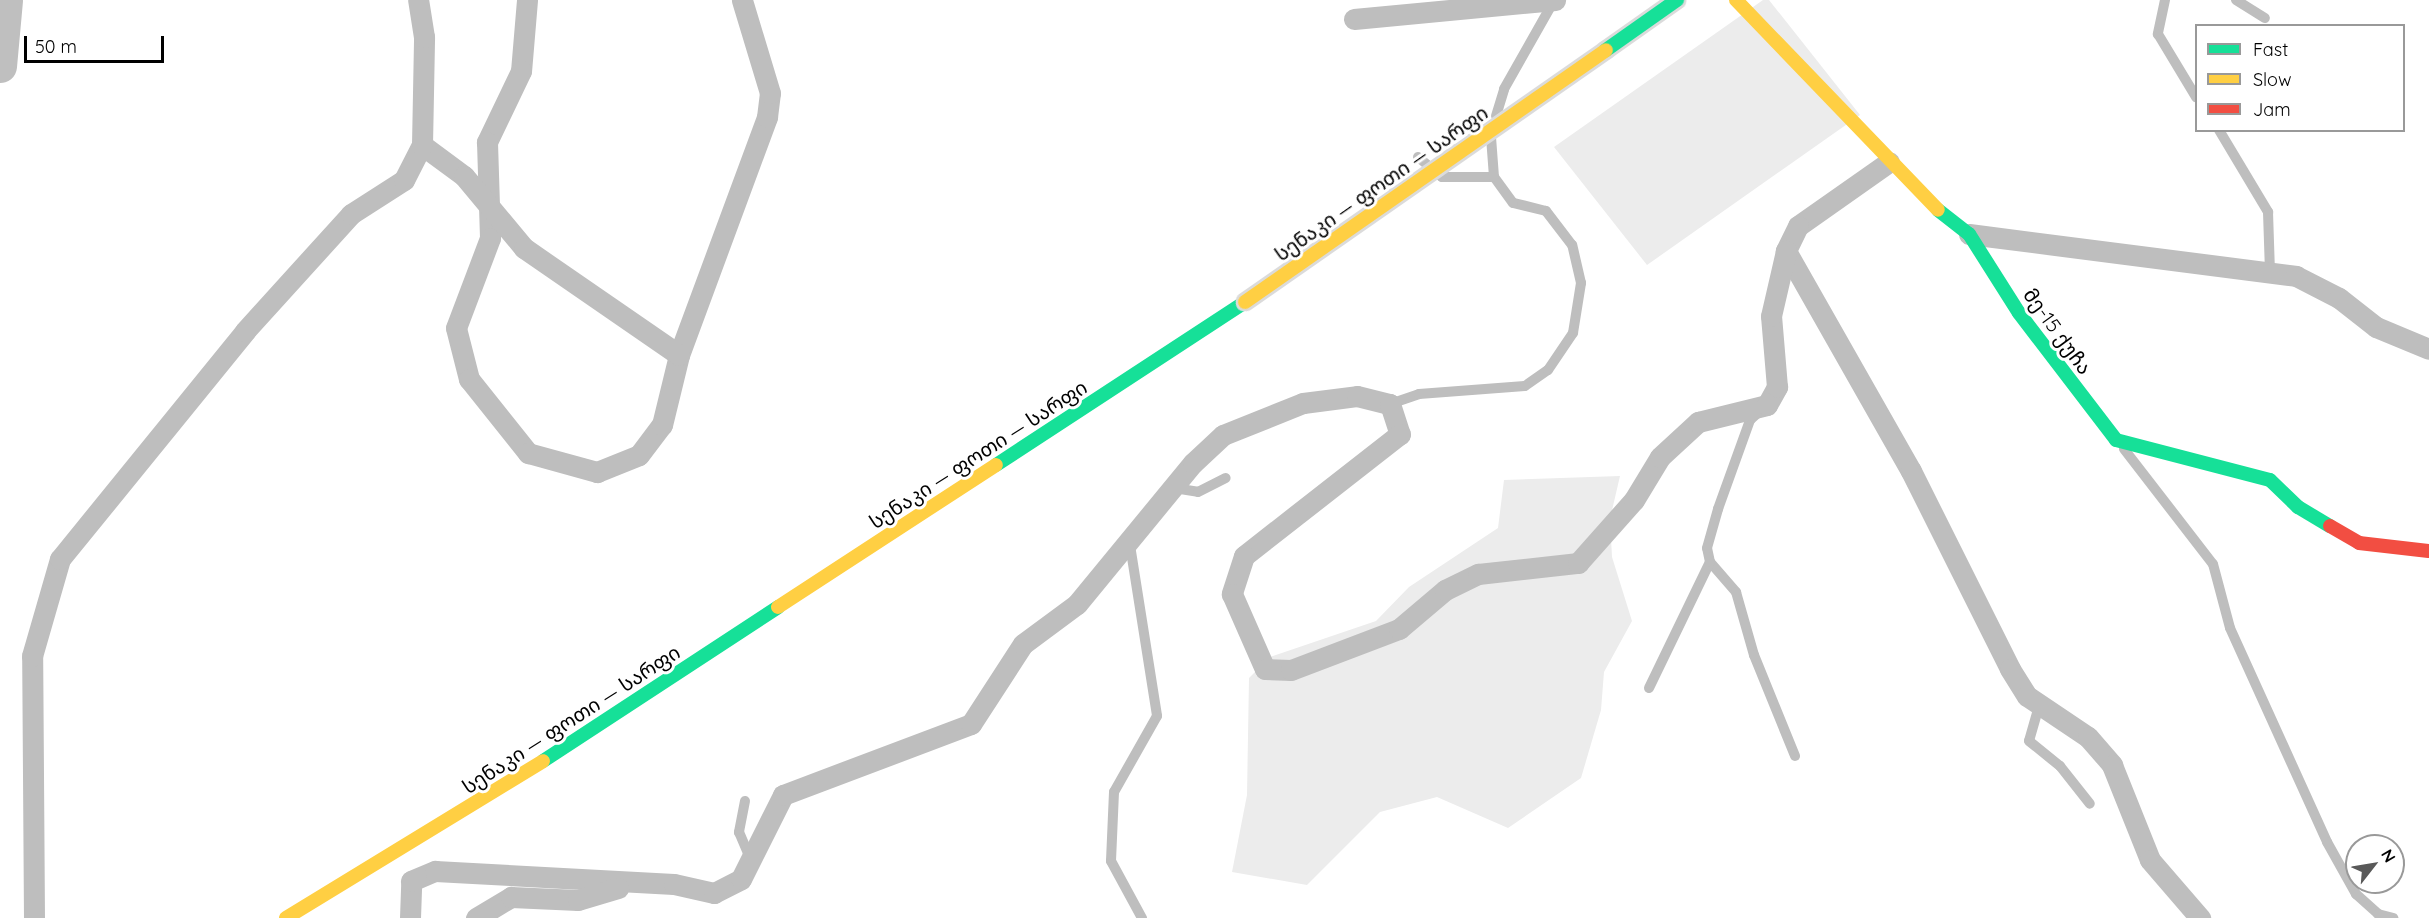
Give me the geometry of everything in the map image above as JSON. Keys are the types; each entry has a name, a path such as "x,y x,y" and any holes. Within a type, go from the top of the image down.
{"main road":[{"name":"სენაკი — ფოთი — სარფი","path":"286,918 485,799 1245,302 1677,0"},
{"name":"მე-15 ქუჩა","path":"1736,0 1889,162 1969,234 2019,313 2116,440"},
{"path":"2116,440 2270,480 2298,507 2359,543 2429,551"}],"street":[{"path":"34,918 32,656 60,559 245,331 351,214 404,180 422,145 424,37 418,0"},
{"path":"527,0 521,71 488,142 490,238 456,328 469,379 528,453 597,472 639,454 662,425 679,355 767,117 770,93 742,0"},
{"path":"1354,19 1553,2"},
{"path":"422,145 464,176 524,248 679,355"},
{"path":"410,918 411,881 435,871 494,870 631,885 674,884 714,892 741,879 752,860 763,826 783,795 971,724 1023,645 1077,604 1130,545 1174,488 1223,435 1303,403 1357,396 1390,404 1400,434 1244,556 1232,594 1265,669 1291,670 1399,629 1445,590 1478,574 1578,563 1634,500 1660,456 1698,422 1767,405 1777,387 1771,315 1786,251 1798,226 1889,162"},
{"path":"1969,234 2296,276 2424,343"},
{"path":"1786,251 1911,471 2010,669 2039,706 2088,737 2112,765 2150,860 2200,918"},
{"path":"476,918 488,906 511,897 578,900 631,885"}],"lane":[{"path":"2165,0 2158,34 2195,95"},
{"path":"2236,0 2265,18"},
{"path":"1390,404 1419,394 1525,386 1548,370 1574,333 1581,283 1572,244 1546,211 1514,203 1494,177 1491,131 1504,89 1553,2"},
{"path":"2220,132 2268,212 2270,272"},
{"path":"1418,158 1442,177 1494,177"},
{"path":"1767,405 1750,420 1718,509 1707,548 1710,562 1736,591 1754,655 1795,756"},
{"path":"2116,440 2213,564 2230,628 2327,842 2356,894 2378,914 2393,918"},
{"path":"1174,488 1198,492 1226,478"},
{"path":"1130,545 1157,716 1114,792 1111,861 1142,918"},
{"path":"1649,688 1710,562"},
{"path":"2039,706 2029,741 2060,766 2090,804"},
{"path":"745,801 739,832 752,860"}],"shaded area":[{"path":"1763,0 1769,0 1860,115 1647,265 1554,147"},
{"path":"1620,476 1610,519 1612,557 1632,621 1604,672 1601,710 1581,778 1508,828 1437,797 1380,812 1307,885 1232,872 1247,795 1249,678 1270,657 1376,621 1409,587 1498,528 1504,480"}],"waterway":[{"path":"0,66 6,0"}],"traffic: fast":[{"path":"1606,50 1677,0"},
{"path":"1938,210 1969,234 2019,313 2116,440 2270,480 2298,507 2330,526"},
{"path":"996,465 1245,302"},
{"path":"543,761 778,607"}],"traffic: slow":[{"path":"1736,0 1938,210"},
{"path":"1245,302 1606,50"},
{"path":"778,607 996,465"},
{"path":"286,918 543,761"}],"traffic: jam":[{"path":"2330,526 2359,543 2429,551"}]}
